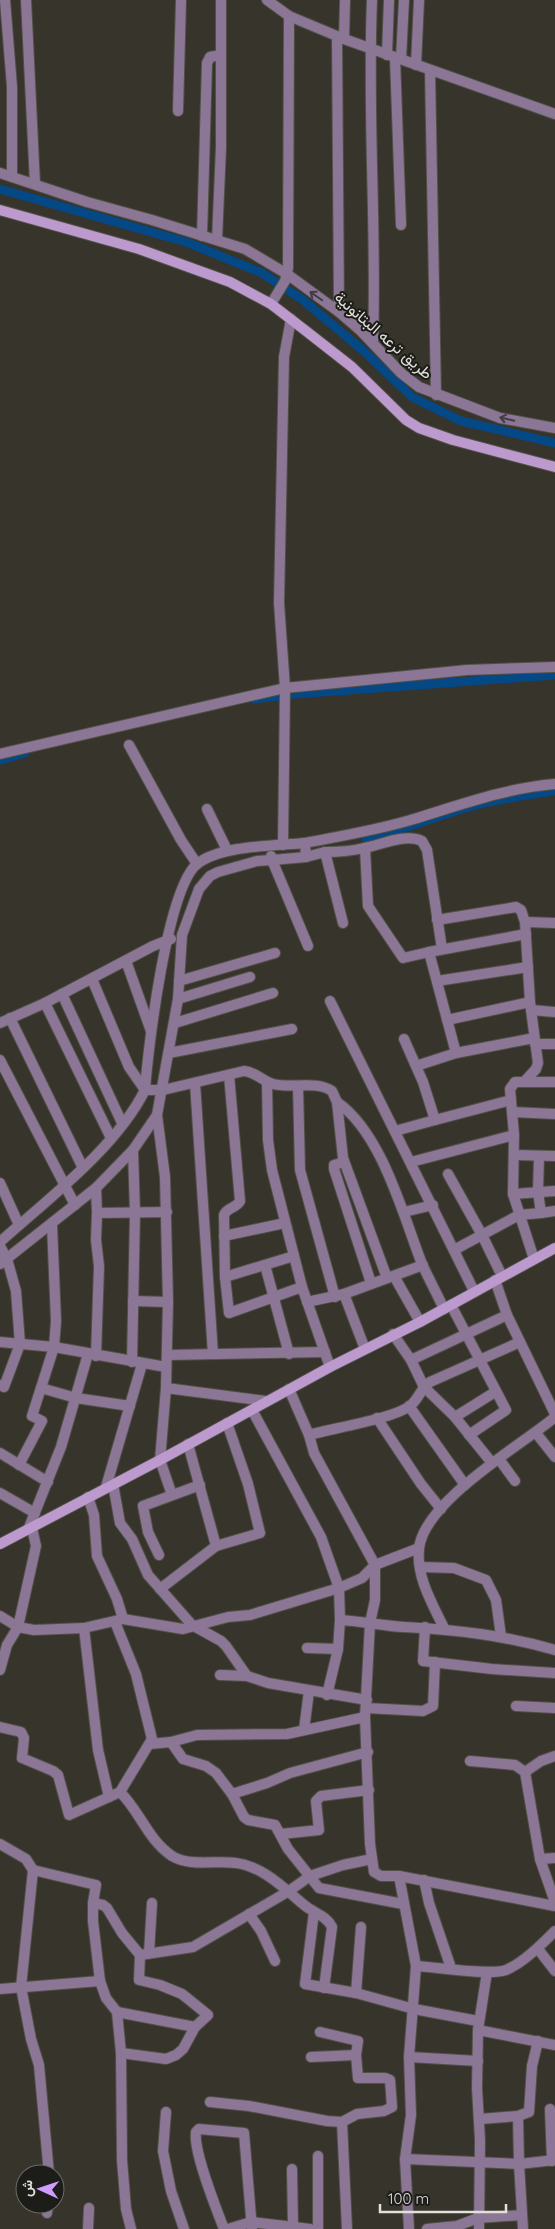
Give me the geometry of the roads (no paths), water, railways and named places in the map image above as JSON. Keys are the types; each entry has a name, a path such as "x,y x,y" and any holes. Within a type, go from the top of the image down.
{"street":[{"path":"5,0 12,87 12,177"},
{"path":"26,0 34,184"},
{"path":"178,111 181,0"},
{"path":"217,240 221,0"},
{"path":"268,0 278,3 289,16 341,38 555,114"},
{"path":"339,312 341,38 345,0"},
{"path":"372,0 371,127 375,226 372,343"},
{"path":"389,0 394,57 401,225"},
{"path":"394,57 404,0"},
{"path":"416,65 419,0"},
{"path":"273,299 286,278 289,16"},
{"path":"202,236 207,63 210,57 221,54"},
{"path":"430,70 436,395"},
{"name":"طريق ترعه البتانونية","path":"0,173 245,250 339,312 409,380 436,395 500,418 555,428"},
{"path":"0,210 164,258 273,299 290,319 352,367 393,409 419,428 453,440 555,467"},
{"path":"283,845 285,692 279,603 284,357 290,319"},
{"path":"0,754 285,692 467,670 555,667"},
{"path":"129,745 181,840 197,864"},
{"path":"0,1242 83,1168 111,1138 144,1090 151,1031 167,940 181,890 197,864 228,850 305,843 412,820 494,795 532,786 555,784"},
{"path":"207,809 228,850"},
{"path":"172,1495 160,1460 168,1355 168,1212 157,1115 178,1000 182,936 199,889 210,876 237,865 257,861 306,857 325,852 365,848 381,843 410,839 422,841 427,850 442,949"},
{"path":"305,843 306,857"},
{"path":"269,847 272,860 308,946"},
{"path":"365,848 369,910 403,958 526,934"},
{"path":"325,852 343,923"},
{"path":"437,920 516,907 521,910 525,922 530,1006 538,1065 525,1081"},
{"path":"525,922 555,923"},
{"path":"0,1023 45,1003 167,940 182,936"},
{"path":"429,952 456,1053"},
{"path":"179,981 275,953"},
{"path":"126,961 151,1031"},
{"path":"437,981 528,967"},
{"path":"178,1000 250,977"},
{"path":"92,979 129,1067 144,1090"},
{"path":"174,1023 273,993"},
{"path":"62,994 122,1123"},
{"path":"330,1001 433,1205 474,1291"},
{"path":"45,1003 111,1138"},
{"path":"447,1020 530,1006 555,1012"},
{"path":"10,1018 83,1168"},
{"path":"169,1053 292,1029"},
{"path":"404,1039 436,1120"},
{"path":"416,1066 456,1053 534,1041 555,1044"},
{"path":"0,1060 75,1205"},
{"path":"144,1090 163,1090 249,1071 276,1085 329,1089 332,1091 337,1102 344,1162 390,1277 420,1322"},
{"path":"229,1075 240,1201 239,1204 224,1213 224,1278 229,1313 302,1287"},
{"path":"534,1259 513,1194 515,1155 510,1100 512,1083 525,1081 555,1082"},
{"path":"267,1082 270,1159 302,1287 330,1366"},
{"path":"195,1083 213,1354"},
{"path":"298,1086 300,1170 339,1296 365,1348"},
{"path":"395,1131 510,1100"},
{"path":"337,1102 349,1113 376,1151 404,1212 423,1265 447,1307 467,1333 479,1361 506,1410 469,1435"},
{"path":"512,1112 555,1114"},
{"path":"3,1262 52,1225 96,1188 133,1150 157,1115"},
{"path":"411,1162 514,1135"},
{"path":"133,1150 135,1213 133,1301 137,1363 130,1406 110,1485 120,1522 132,1539 143,1568 192,1625 221,1641 247,1676"},
{"path":"515,1155 555,1156"},
{"path":"539,1156 538,1192 540,1213"},
{"path":"344,1162 334,1165 334,1169 371,1283"},
{"path":"444,1628 420,1568 419,1548 425,1533 441,1509 465,1485 495,1461 536,1433 555,1415 508,1315 498,1278 482,1235 448,1174"},
{"path":"0,1183 18,1226"},
{"path":"0,1670 7,1645 18,1627 36,1546 30,1529 67,1432 76,1398 92,1355 99,1266 96,1240 96,1188"},
{"path":"513,1194 555,1191"},
{"path":"404,1212 433,1205"},
{"path":"454,1250 519,1215 555,1211"},
{"path":"97,1213 168,1212"},
{"path":"224,1236 285,1223"},
{"path":"19,1465 42,1421 32,1416 54,1348 56,1321 52,1225"},
{"path":"0,1246 3,1262 17,1298 20,1344 4,1387 0,1386"},
{"path":"0,1544 160,1460 330,1366 420,1322 555,1248"},
{"path":"224,1278 294,1256"},
{"path":"265,1265 289,1354"},
{"path":"307,1302 339,1296 423,1265"},
{"path":"133,1301 168,1302"},
{"path":"411,1360 508,1315"},
{"path":"393,1334 411,1360 424,1387 455,1416 469,1435 515,1481"},
{"path":"0,1342 54,1348 166,1367"},
{"path":"309,1435 377,1418 409,1406 424,1387 520,1342"},
{"path":"168,1355 325,1352"},
{"path":"41,1388 76,1398 130,1406"},
{"path":"166,1388 266,1401"},
{"path":"289,1389 309,1435 314,1453 375,1565 376,1600 370,1623 366,1708 372,1859 377,1875 424,1880 555,1906"},
{"path":"455,1416 495,1392"},
{"path":"409,1406 465,1485"},
{"path":"252,1410 321,1537 339,1588 340,1620 338,1648 327,1694"},
{"path":"377,1418 421,1484 441,1509"},
{"path":"160,1589 216,1546 260,1533 248,1484 227,1423"},
{"path":"536,1433 555,1457"},
{"path":"188,1444 216,1546"},
{"path":"0,1453 48,1482"},
{"path":"158,1555 148,1532 143,1506 200,1485"},
{"path":"0,1493 35,1512"},
{"path":"0,1727 21,1732 24,1738 22,1758 58,1775 69,1815 120,1792 152,1739 140,1685 119,1620 118,1599 97,1556 94,1516 88,1497"},
{"path":"132,1539 148,1532"},
{"path":"0,1616 18,1627 46,1630 84,1628 119,1620 176,1629 250,1615 339,1588 362,1578 375,1565 419,1548"},
{"path":"420,1568 454,1568 486,1580 496,1600 501,1636"},
{"path":"340,1620 444,1628 501,1636 555,1650"},
{"path":"425,1627 423,1661 492,1669 555,1673"},
{"path":"84,1628 98,1750 109,1796"},
{"path":"306,1648 338,1648"},
{"path":"220,1676 247,1676 268,1683 327,1694 366,1708 422,1711 433,1706 435,1699 435,1662"},
{"path":"304,1730 309,1691"},
{"path":"516,1706 555,1708"},
{"path":"150,1744 171,1742 197,1735 288,1734 366,1708"},
{"path":"171,1742 183,1759 206,1766 216,1773 232,1794 244,1817 248,1820 275,1825 282,1834 288,1848 316,1886 325,1890 403,1904"},
{"path":"232,1794 267,1783 290,1773 368,1752"},
{"path":"525,1772 541,1761 555,1756"},
{"path":"470,1761 515,1765 525,1772 540,1859 554,1897"},
{"path":"282,1834 319,1830 316,1801 321,1796 369,1790"},
{"path":"120,1792 131,1802 140,1821 159,1844 173,1856 187,1862 238,1863 264,1874 289,1891 314,1912 328,1919 332,1927 324,1988"},
{"path":"0,1844 26,1859 33,1870 21,1986 31,2039 39,2065 48,2164"},
{"path":"540,1859 555,1858"},
{"path":"144,1954 193,1947 289,1891 310,1876 343,1865 372,1859"},
{"path":"33,1870 96,1885 93,1903 100,1981 106,1998 117,2012 121,2054 122,2160 126,2209 131,2229"},
{"path":"399,1876 416,1966 409,2057 411,2115 405,2159 409,2229"},
{"path":"424,1880 429,1903 451,1968"},
{"path":"93,1903 107,1908 122,1933 144,1954"},
{"path":"121,2054 166,2059 171,2057 183,2049 195,2027 208,2015 182,1994 160,1985 139,1980 152,1903"},
{"path":"314,1912 305,1982 308,1986 356,1993 555,2045"},
{"path":"250,1914 265,1938 275,1961"},
{"path":"356,1993 361,1927"},
{"path":"416,1966 487,1972 505,1970 538,1949 555,1932"},
{"path":"538,1949 555,1971"},
{"path":"479,2229 480,2119 478,2025 487,1972"},
{"path":"0,1989 100,1981"},
{"path":"117,2012 195,2027"},
{"path":"210,2102 248,2106 320,2121 342,2122 358,2114 384,2111 392,2107 390,2080 385,2078 358,2078 356,2055 358,2044 355,2039 320,2032"},
{"path":"480,2119 518,2116 530,2112 532,2066 538,2042"},
{"path":"312,2057 356,2055"},
{"path":"409,2057 478,2061"},
{"path":"405,2159 518,2164 553,2161 550,2109"},
{"path":"166,2112 162,2150 171,2191 184,2229"},
{"path":"518,2116 518,2164 523,2229"},
{"path":"342,2122 347,2229"},
{"path":"224,2229 206,2181 197,2144 196,2132 199,2129 244,2133 252,2226"},
{"path":"318,2156 318,2229"},
{"path":"292,2170 293,2227"},
{"path":"88,2229 89,2208"},
{"path":"427,2229 458,2227 478,2218 522,2215"},
{"path":"228,2229 252,2226 308,2229"}],"waterway":[{"path":"0,189 186,242 262,273 303,300 366,353 412,397 461,421 555,443"},
{"path":"254,699 295,694 555,675"},
{"path":"0,760 25,753"},
{"path":"366,838 392,832 480,804 555,791"}]}
